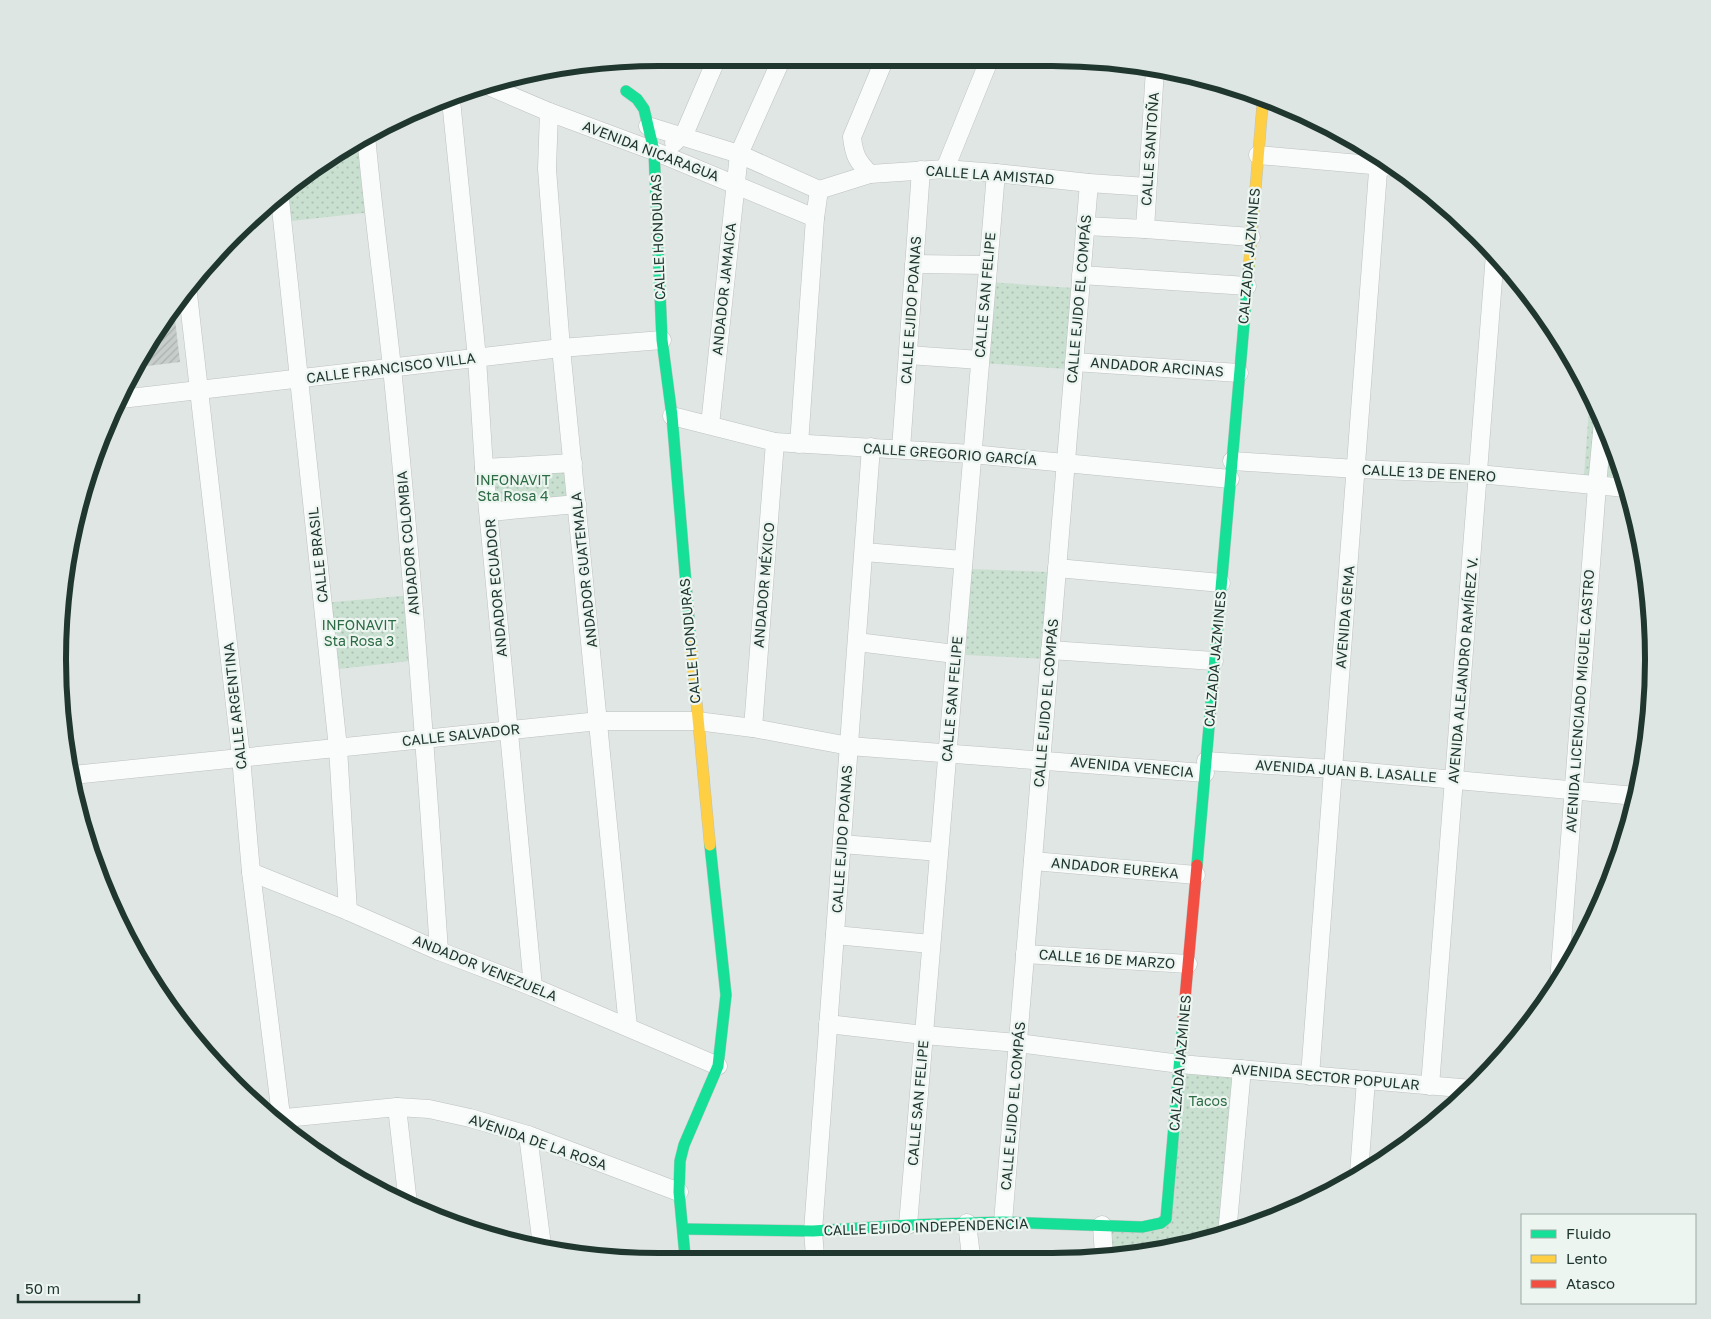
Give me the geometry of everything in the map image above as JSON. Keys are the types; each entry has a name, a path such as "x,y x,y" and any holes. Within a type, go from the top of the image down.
{"street":[{"path":"654,151 674,143 686,130 714,66"},
{"name":"ANDADOR JAMAICA","path":"710,425 739,154 778,66"},
{"path":"870,174 859,163 854,151 852,137 882,66"},
{"path":"945,169 987,66"},
{"name":"CALLE SANTOÑA","path":"1145,229 1155,76"},
{"name":"AVENIDA NICARAGUA","path":"496,89 550,112 654,151 815,218"},
{"name":"CALLE HONDURAS","path":"626,91 637,99 644,109 654,151 662,340 672,416 697,721 726,996 718,1066 684,1145 680,1161 679,1192 685,1253"},
{"name":"ANDADOR ECUADOR","path":"451,104 477,358 484,468 533,987"},
{"name":"CALZADA JAZMINES","path":"1166,1220 1262,105"},
{"name":"ANDADOR GUATEMALA","path":"550,112 547,169 561,348 628,1028"},
{"path":"648,126 739,154 819,190 815,218 799,444"},
{"name":"ANDADOR COLOMBIA","path":"367,144 392,368 425,739 439,951"},
{"path":"1258,155 1375,162"},
{"name":"AVENIDA GEMA","path":"1310,1076 1357,469 1384,168"},
{"name":"CALLE LA AMISTAD","path":"819,190 870,174 945,169 1148,187"},
{"name":"CALLE EJIDO POANAS","path":"901,450 921,170"},
{"name":"CALLE SAN FELIPE","path":"908,1225 996,173"},
{"name":"CALLE EJIDO EL COMPÁS","path":"1004,1222 1089,183"},
{"name":"CALLE BRASIL","path":"280,203 338,748 348,911"},
{"path":"1085,226 1251,237"},
{"path":"914,264 988,265"},
{"name":"AVENIDA ALEJANDRO RAMÍREZ V.","path":"1430,1086 1494,264"},
{"path":"1081,275 1247,286"},
{"name":"CALLE ARGENTINA","path":"189,299 278,1114"},
{"name":"CALLE FRANCISCO VILLA","path":"126,398 561,348 662,340"},
{"path":"908,355 980,360"},
{"name":"ANDADOR ARCINAS","path":"1074,362 1239,373"},
{"name":"CALLE GREGORIO GARCÍA","path":"672,416 775,442 972,454 1230,479"},
{"name":"AVENIDA LICENCIADO MIGUEL CASTRO","path":"1559,965 1602,436"},
{"name":"ANDADOR MÉXICO","path":"752,728 775,442"},
{"name":"CALLE EJIDO POANAS","path":"815,1253 813,1231 871,447"},
{"name":"CALLE 13 DE ENERO","path":"1232,461 1478,474 1619,488"},
{"path":"484,468 573,463"},
{"path":"489,512 577,504"},
{"path":"864,552 963,560"},
{"path":"1057,568 1221,583"},
{"path":"857,642 955,654"},
{"path":"1050,650 1214,661"},
{"name":"CALLE SALVADOR","path":"78,775 599,721 697,721 752,728 849,746"},
{"name":"AVENIDA VENECIA","path":"849,746 1041,760 1205,767"},
{"name":"AVENIDA JUAN B. LASALLE","path":"1205,767 1333,768 1629,795"},
{"path":"842,844 939,852"},
{"name":"ANDADOR EUREKA","path":"1033,861 1196,875"},
{"name":"ANDADOR VENEZUELA","path":"251,872 348,911 439,951 533,987 718,1066"},
{"path":"835,935 932,944"},
{"name":"CALLE 16 DE MARZO","path":"1026,954 1188,964"},
{"name":"AVENIDA SECTOR POPULAR","path":"828,1024 924,1036 1018,1043 1180,1064 1461,1089"},
{"path":"1228,1226 1242,1070"},
{"path":"1360,1166 1366,1080"},
{"path":"397,1107 407,1197"},
{"name":"AVENIDA DE LA ROSA","path":"285,1119 397,1107 429,1110 470,1118 528,1135 679,1192"},
{"path":"528,1135 541,1240"},
{"name":"CALLE EJIDO INDEPENDENCIA","path":"683,1229 813,1231 908,1225 1004,1222 1142,1227 1166,1220"},
{"path":"966,1223 971,1253"},
{"path":"1102,1225 1104,1250"}],"green space":[{"path":"366,144 373,212 282,222 280,203 330,166"},
{"path":"988,282 1073,288 1067,369 982,363"},
{"path":"1589,408 1600,432 1615,477 1584,475"},
{"name":"INFONAVIT Sta Rosa 4","path":"573,463 577,504 489,512 484,468"},
{"path":"970,569 1050,572 1047,659 966,655"},
{"name":"INFONAVIT Sta Rosa 3","path":"412,595 418,660 330,670 323,603"},
{"name":"Tacos","path":"1185,1069 1236,1075 1220,1228 1167,1241 1129,1248 1106,1250 1104,1227 1161,1226"}],"building":[{"path":"175,318 180,362 144,366"}],"traffic: fast":[{"path":"626,91 637,99 644,109 654,151 662,340 672,416 691,644"},
{"path":"1197,865 1249,266"},
{"path":"685,1253 679,1192 680,1161 684,1145 718,1066 726,995 710,845"},
{"path":"683,1229 813,1231 1003,1222 1142,1227 1161,1223 1166,1219 1183,1021"}],"traffic: slow":[{"path":"1249,266 1262,105"},
{"path":"691,644 710,845"}],"traffic: jam":[{"path":"1183,1021 1197,865"}]}
